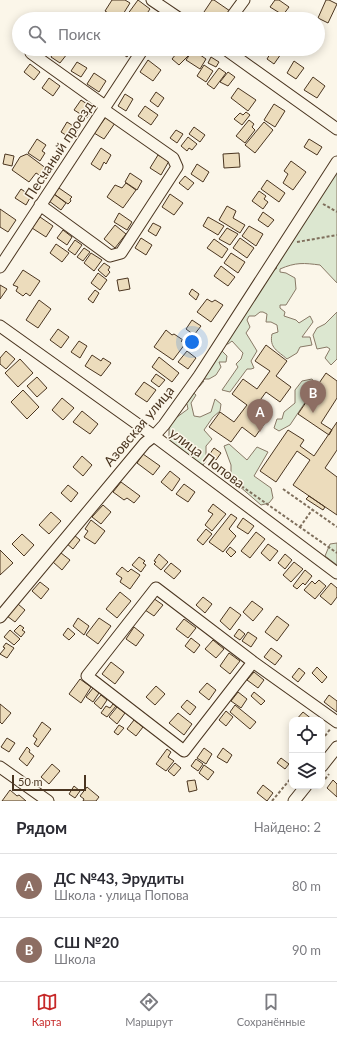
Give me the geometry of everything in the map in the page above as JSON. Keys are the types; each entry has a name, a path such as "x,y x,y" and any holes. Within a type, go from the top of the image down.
{"street":[{"path":"152,0 162,12"},
{"path":"235,12 244,0"},
{"path":"35,56 173,158 177,167 121,253 110,256 40,205"},
{"name":"Песчаный проезд","path":"0,266 137,56"},
{"path":"235,56 337,129"},
{"name":"Азовская улица","path":"0,617 145,442 154,436 164,425 199,376 337,162"},
{"name":"улица Попова","path":"0,326 154,436 337,573"},
{"path":"253,662 184,751 87,676 156,588 253,662 337,722"},
{"path":"325,762 337,747"},
{"path":"0,767 48,801"},
{"path":"294,801 304,789"}],"path":[{"path":"314,198 337,212"},
{"path":"284,244 337,235"},
{"path":"216,468 337,553"},
{"path":"282,489 337,527"},
{"path":"300,527 312,510"},
{"path":"272,801 289,780"}],"green space":[{"path":"337,172 337,283 320,265 300,264 291,265 280,269 280,272 286,273 295,278 296,289 286,305 280,305 280,308 285,312 284,316 296,320 299,323 310,316 313,322 302,337 310,337 312,345 300,347 297,353 287,359 275,349 272,343 272,334 278,332 277,325 271,322 266,322 267,314 263,312 260,312 255,316 249,316 247,320 250,327 246,333 257,351 251,361 254,368 247,369 230,392 222,390 238,367 236,364 241,359 243,353 232,341 225,344 273,271 277,268 272,263"},
{"path":"337,312 337,359 331,365 325,358 330,349 327,347 317,349 313,335 317,328 325,324"},
{"path":"221,350 227,356 226,362 219,362 221,367 216,375 209,379 204,379 204,372"},
{"path":"192,379 204,381 199,387 191,386 189,389 196,395 191,403 194,416 200,417 211,412 215,399 221,404 220,411 213,417 204,430 212,439 206,446 206,461 203,465 194,463 169,443 169,423 188,409 187,404 179,398"},
{"path":"312,379 315,383 312,392 290,425 279,431 274,428 277,419 282,419 284,412 295,403 295,390 302,381"},
{"path":"229,444 247,460 257,447 268,452 254,476 271,488 273,498 269,503 261,505 231,479 231,465 224,446"},
{"path":"337,543 337,565 325,556 330,544"}],"building":[{"path":"112,0 125,0 130,3 124,12 105,11"},
{"path":"138,0 150,9 148,12 129,12"},
{"path":"212,0 230,11 229,12 204,12"},
{"path":"275,0 279,0 289,7 285,12 278,12 270,7"},
{"path":"326,0 337,4 328,23 325,22 325,12 321,12"},
{"path":"52,56 65,56 60,63"},
{"path":"174,56 188,56 179,65 172,59"},
{"path":"189,56 202,56 206,59 200,69 186,60"},
{"path":"269,56 280,56 274,64 267,59"},
{"path":"211,57 219,62 216,67 208,63"},
{"path":"148,60 161,70 153,81 140,72"},
{"path":"294,61 304,68 296,79 287,73"},
{"path":"77,62 87,68 81,77 71,71"},
{"path":"30,64 40,72 34,80 24,72"},
{"path":"204,65 213,71 206,82 197,76"},
{"path":"219,68 226,73 214,89 207,84"},
{"path":"228,72 235,77 228,86 220,82"},
{"path":"94,73 106,81 99,92 87,84"},
{"path":"313,77 325,86 317,98 304,90"},
{"path":"49,78 60,86 53,96 42,88"},
{"path":"238,88 256,100 248,111 231,98"},
{"path":"156,92 164,98 158,107 150,101"},
{"path":"125,94 133,99 126,111 118,106"},
{"path":"81,100 93,108 87,118 74,110"},
{"path":"274,104 285,111 275,127 264,120"},
{"path":"145,106 158,115 151,125 138,116"},
{"path":"246,112 250,115 242,125 234,119 240,113 243,115"},
{"path":"106,117 115,123 104,139 94,133"},
{"path":"249,120 254,124 252,127 255,130 245,143 236,136"},
{"path":"67,122 78,129 72,139 61,132"},
{"path":"264,122 273,130 255,153 245,145"},
{"path":"194,127 205,135 200,142 189,134"},
{"path":"176,130 183,134 177,143 170,138"},
{"path":"188,137 197,144 192,150 189,148 187,151 181,146"},
{"path":"37,139 46,145 42,151 45,153 40,161 28,153"},
{"path":"309,139 322,147 317,155 304,147"},
{"path":"101,148 111,155 106,164 104,162 100,170 91,164"},
{"path":"239,153 240,167 224,168 223,154"},
{"path":"5,154 14,156 12,166 3,164"},
{"path":"27,154 51,172 46,179 36,173 29,182 12,170 20,157"},
{"path":"158,155 169,161 161,175 150,168"},
{"path":"291,161 306,172 293,190 283,183 288,174 284,171"},
{"path":"197,164 209,172 203,182 191,174"},
{"path":"130,173 142,181 137,190 125,182"},
{"path":"185,176 194,183 188,190 179,183"},
{"path":"267,180 285,193 279,202 261,189"},
{"path":"126,183 136,190 123,208 107,197 115,185 122,188"},
{"path":"59,188 72,197 68,204 54,194"},
{"path":"21,189 31,196 26,205 15,198"},
{"path":"259,191 266,196 264,199 268,202 263,209 252,201"},
{"path":"54,194 66,203 61,210 49,201"},
{"path":"170,194 183,203 174,215 162,207"},
{"path":"227,206 236,211 233,218 245,225 240,233 219,220"},
{"path":"0,209 16,220 8,232 0,227"},
{"path":"263,212 274,220 268,227 258,220"},
{"path":"119,213 132,222 127,230 114,222"},
{"path":"40,217 53,226 46,237 32,228"},
{"path":"208,217 224,226 218,235 203,226"},
{"path":"153,223 161,227 156,236 148,231"},
{"path":"115,225 126,234 115,248 104,239"},
{"path":"249,226 263,234 256,246 242,236"},
{"path":"227,228 238,234 230,245 219,239"},
{"path":"63,230 72,237 67,245 57,238"},
{"path":"141,238 152,245 146,255 135,248"},
{"path":"240,238 254,248 247,258 233,248"},
{"path":"214,239 228,249 222,258 207,248"},
{"path":"75,240 82,245 75,255 68,250"},
{"path":"56,244 69,253 62,262 50,253"},
{"path":"84,248 90,252 83,261 77,257"},
{"path":"91,253 102,260 94,271 84,263"},
{"path":"231,253 245,262 238,273 224,263"},
{"path":"104,263 110,267 108,270 110,272 106,277 98,270"},
{"path":"221,266 235,277 228,286 214,276"},
{"path":"23,270 40,281 30,296 26,293 23,296 16,291 18,287 13,285"},
{"path":"98,273 107,280 100,290 91,283"},
{"path":"128,278 130,289 119,291 117,280"},
{"path":"0,285 7,289 0,299"},
{"path":"192,289 199,294 196,300 189,294"},
{"path":"95,290 99,293 93,303 88,299"},
{"path":"207,299 212,302 215,300 223,305 211,322 197,312"},
{"path":"39,300 51,309 38,328 26,320"},
{"path":"192,320 201,326 194,335 186,329"},
{"path":"58,329 69,337 61,348 50,340"},
{"path":"166,330 172,335 174,334 183,340 181,341 185,344 173,360 154,347"},
{"path":"79,341 87,346 80,358 71,352"},
{"path":"266,345 287,361 276,376 291,387 280,402 266,392 253,410 267,420 255,437 242,427 231,442 209,427 220,412 234,422 247,405 232,394 243,379 257,389 270,371 255,361"},
{"path":"6,351 15,359 6,369 0,364 0,358"},
{"path":"187,351 196,358 188,369 178,362"},
{"path":"92,355 101,361 103,358 111,363 101,376 85,366"},
{"path":"159,357 179,373 172,382 152,367"},
{"path":"20,359 33,373 18,387 5,373"},
{"path":"326,373 337,381 337,398 321,423 332,430 329,435 298,414"},
{"path":"156,374 165,380 159,387 151,381"},
{"path":"37,377 47,388 37,397 27,386"},
{"path":"144,382 156,390 147,402 135,394"},
{"path":"23,390 39,407 27,419 11,402"},
{"path":"62,398 74,408 63,420 52,410"},
{"path":"82,411 98,424 90,434 73,422"},
{"path":"337,422 337,450 325,468 337,477 337,515 293,485 310,460 297,451 276,482 260,471 288,430 304,440 300,446 314,456"},
{"path":"214,448 221,453 216,460 209,455"},
{"path":"143,454 160,466 153,475 137,463"},
{"path":"82,456 92,465 83,476 73,467"},
{"path":"170,471 180,479 172,491 161,482"},
{"path":"121,482 140,496 134,503 127,498 124,500 113,492"},
{"path":"184,484 195,492 188,502 176,494"},
{"path":"68,485 78,493 71,502 61,493"},
{"path":"309,496 325,507 323,510 306,499"},
{"path":"213,504 226,514 212,531 205,525 213,514 208,511"},
{"path":"103,505 111,512 101,524 92,517"},
{"path":"51,512 61,521 49,534 39,525"},
{"path":"231,514 237,518 229,529 236,536 223,552 209,542"},
{"path":"243,518 254,526 248,534 237,527"},
{"path":"91,520 105,531 95,544 84,537 88,531 85,529"},
{"path":"206,529 212,534 203,545 197,540"},
{"path":"256,532 265,539 250,558 241,551"},
{"path":"22,534 34,545 24,556 12,544"},
{"path":"74,535 80,540 73,549 66,543"},
{"path":"268,544 278,551 270,561 261,553"},
{"path":"230,547 236,552 231,557 226,552"},
{"path":"0,550 13,563 0,575"},
{"path":"61,553 70,560 62,570 53,562"},
{"path":"159,554 168,562 161,570 154,564 156,562 154,561"},
{"path":"285,554 292,560 285,569 278,563"},
{"path":"139,557 145,561 143,563 146,565 141,572 132,565"},
{"path":"294,562 303,569 291,582 283,575"},
{"path":"171,563 181,571 174,579 164,571"},
{"path":"122,567 128,572 131,569 140,575 130,589 120,582 122,578 116,574"},
{"path":"305,570 312,576 305,585 303,583 297,589 293,586"},
{"path":"319,580 326,586 315,599 304,590 312,581 315,584"},
{"path":"40,582 49,589 41,599 32,591"},
{"path":"331,583 337,588 337,597 331,605 320,596"},
{"path":"120,592 131,601 117,618 106,609"},
{"path":"203,597 212,604 205,613 196,605"},
{"path":"153,598 163,605 154,616 145,610"},
{"path":"252,601 263,609 253,621 243,612"},
{"path":"18,604 25,610 15,622 7,616"},
{"path":"230,607 241,615 230,630 220,621"},
{"path":"277,616 289,625 277,641 265,632"},
{"path":"78,618 89,626 84,635 73,626"},
{"path":"99,618 111,626 98,644 86,635"},
{"path":"184,619 196,628 188,638 176,629"},
{"path":"20,625 24,628 22,630 25,632 21,637 14,631"},
{"path":"134,627 144,635 136,646 126,639"},
{"path":"68,628 75,634 69,640 63,635"},
{"path":"239,629 245,634 240,640 234,636"},
{"path":"10,630 20,639 14,645 4,637"},
{"path":"248,632 257,638 251,647 242,641"},
{"path":"191,638 200,645 194,653 185,646"},
{"path":"213,640 224,649 216,658 205,649"},
{"path":"6,643 14,648 7,658 0,654 5,648 3,647"},
{"path":"271,648 282,656 275,665 264,657"},
{"path":"229,653 240,661 230,674 220,666"},
{"path":"111,662 124,672 115,684 102,674"},
{"path":"317,667 327,677 322,683 312,673"},
{"path":"299,668 305,673 298,682 292,677"},
{"path":"254,672 264,680 258,688 247,680"},
{"path":"80,679 91,687 81,703 69,694"},
{"path":"207,683 216,690 209,700 199,692"},
{"path":"156,686 165,694 155,705 146,697"},
{"path":"93,688 99,693 93,702 86,697"},
{"path":"238,692 247,699 241,708 231,701"},
{"path":"254,692 265,701 261,705 251,696"},
{"path":"101,695 107,700 101,709 94,703"},
{"path":"329,695 337,701 337,712 324,702"},
{"path":"187,700 196,707 190,715 181,707"},
{"path":"0,704 11,713 2,724 0,722"},
{"path":"113,704 116,706 107,717 101,713 106,706 110,708"},
{"path":"235,705 256,722 250,729 230,712"},
{"path":"117,707 125,713 117,724 109,717"},
{"path":"226,711 233,717 226,726 219,720"},
{"path":"303,712 309,717 299,717"},
{"path":"178,713 192,724 184,735 169,723"},
{"path":"134,720 143,727 136,736 127,729"},
{"path":"42,722 51,729 38,747 34,744 37,739 33,736"},
{"path":"119,725 124,728 118,735 114,732"},
{"path":"7,738 15,743 9,752 1,747"},
{"path":"27,747 30,750 29,752 34,756 27,766 19,759"},
{"path":"204,748 212,754 206,764 197,758"},
{"path":"223,748 232,755 227,763 217,757"},
{"path":"167,749 171,752 168,757 174,761 166,771 156,764"},
{"path":"281,758 289,764 285,769 277,763"},
{"path":"196,759 203,764 198,771 191,766"},
{"path":"175,763 181,768 174,776 168,771"},
{"path":"52,764 60,771 49,784 41,777"},
{"path":"204,765 214,772 208,780 199,773"},
{"path":"195,780 197,790 189,792 187,781"},
{"path":"333,780 337,784 337,797 327,788"},
{"path":"263,785 273,793 267,801 257,793"},
{"path":"74,786 80,791 75,798 69,794"},
{"path":"87,787 99,797 96,801 83,801 84,799 80,796"},
{"path":"10,790 17,796 19,795 26,801 2,801"}],"place":[{"name":"СШ №20","path":"313,413"},
{"name":"ДС №43, Эрудиты","path":"260,432"}]}
